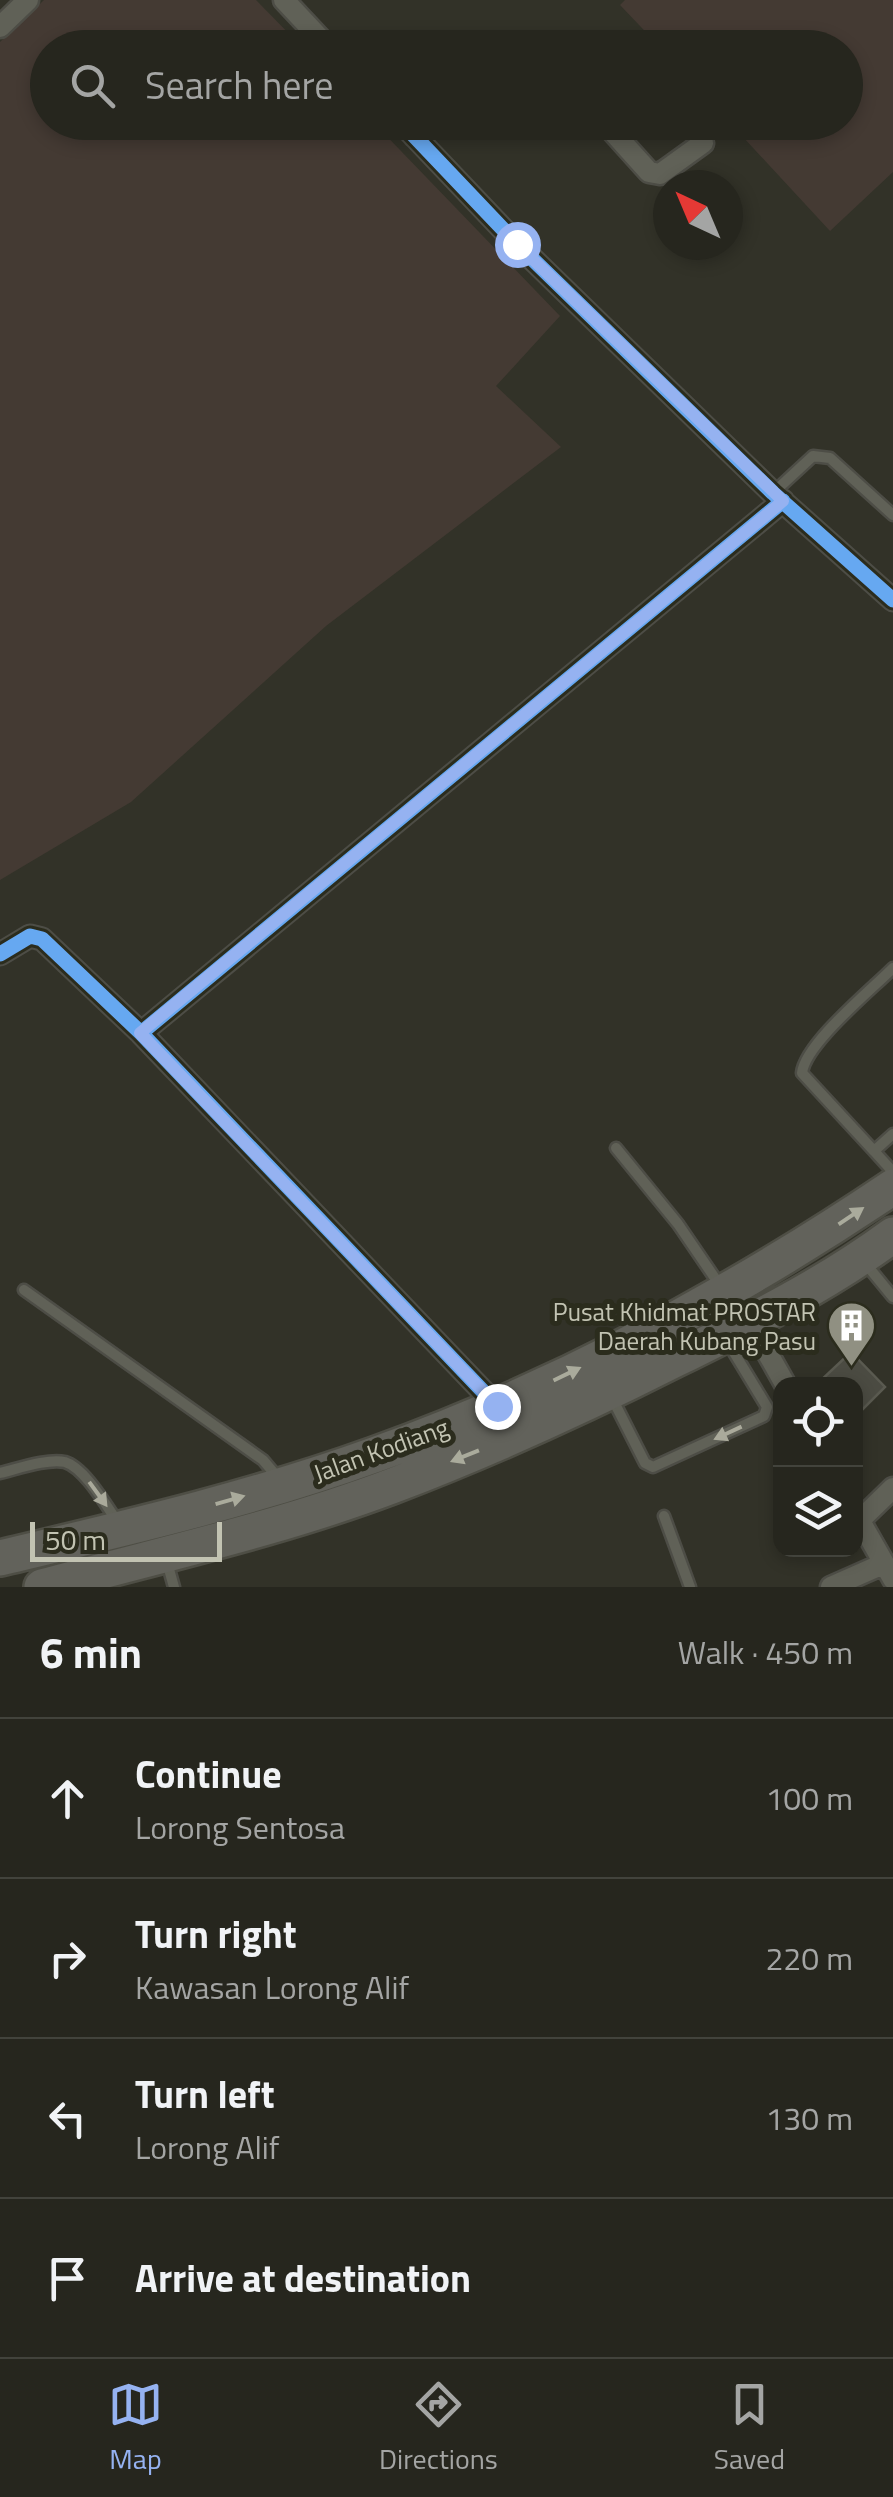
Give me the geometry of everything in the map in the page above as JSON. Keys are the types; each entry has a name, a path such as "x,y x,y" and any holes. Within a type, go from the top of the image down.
{"highway":[{"name":"Jalan Kodiang","path":"0,1558 284,1485 373,1456 497,1406 724,1292 893,1187"},
{"name":"Jalan Kodiang","path":"42,1587 170,1572 391,1486 610,1394 805,1294 893,1235"}],"street":[{"path":"0,27 28,0"},
{"path":"284,0 313,30"},
{"path":"426,140 517,244 778,497 893,600"},
{"path":"620,140 649,172 660,174 703,143"},
{"path":"140,1033 778,497"},
{"path":"0,954 30,936 42,939 140,1033 497,1406"},
{"path":"737,1329 778,1377"},
{"path":"863,1513 893,1488"},
{"path":"830,1587 888,1572 863,1528"}],"lane":[{"path":"778,497 813,456 830,458 893,515"},
{"path":"893,968 815,1045 803,1062 802,1073 893,1172"},
{"path":"874,1151 893,1134"},
{"path":"616,1148 678,1224 724,1292"},
{"path":"861,1258 893,1297"},
{"path":"24,1290 263,1460 284,1485"},
{"path":"610,1394 645,1463 653,1467 764,1416 766,1407 737,1329"},
{"path":"0,1474 65,1462 82,1473 123,1529"},
{"path":"664,1516 690,1587"}],"shaded area":[{"path":"44,0 256,0 285,30 30,30 30,140 390,140 560,316 496,386 561,447 326,626 131,802 0,880 0,42"},
{"path":"625,0 893,0 893,172 830,231 746,140 863,140 863,30 644,30 620,5"}],"building":[{"name":"Pusat Khidmat PROSTAR Daerah Kubang Pasu","path":"851,1352 885,1387 863,1409 863,1377 824,1377"}],"cycle path":[{"path":"418,140 517,244 773,493 893,600"},
{"path":"141,1033 783,501"},
{"path":"0,954 30,936 42,939 141,1033 497,1406"}],"place":[{"name":"Pusat Khidmat PROSTAR Daerah Kubang Pasu","path":"851,1368"}],"route":[{"path":"497,1406 140,1033 783,501 517,244"}]}
